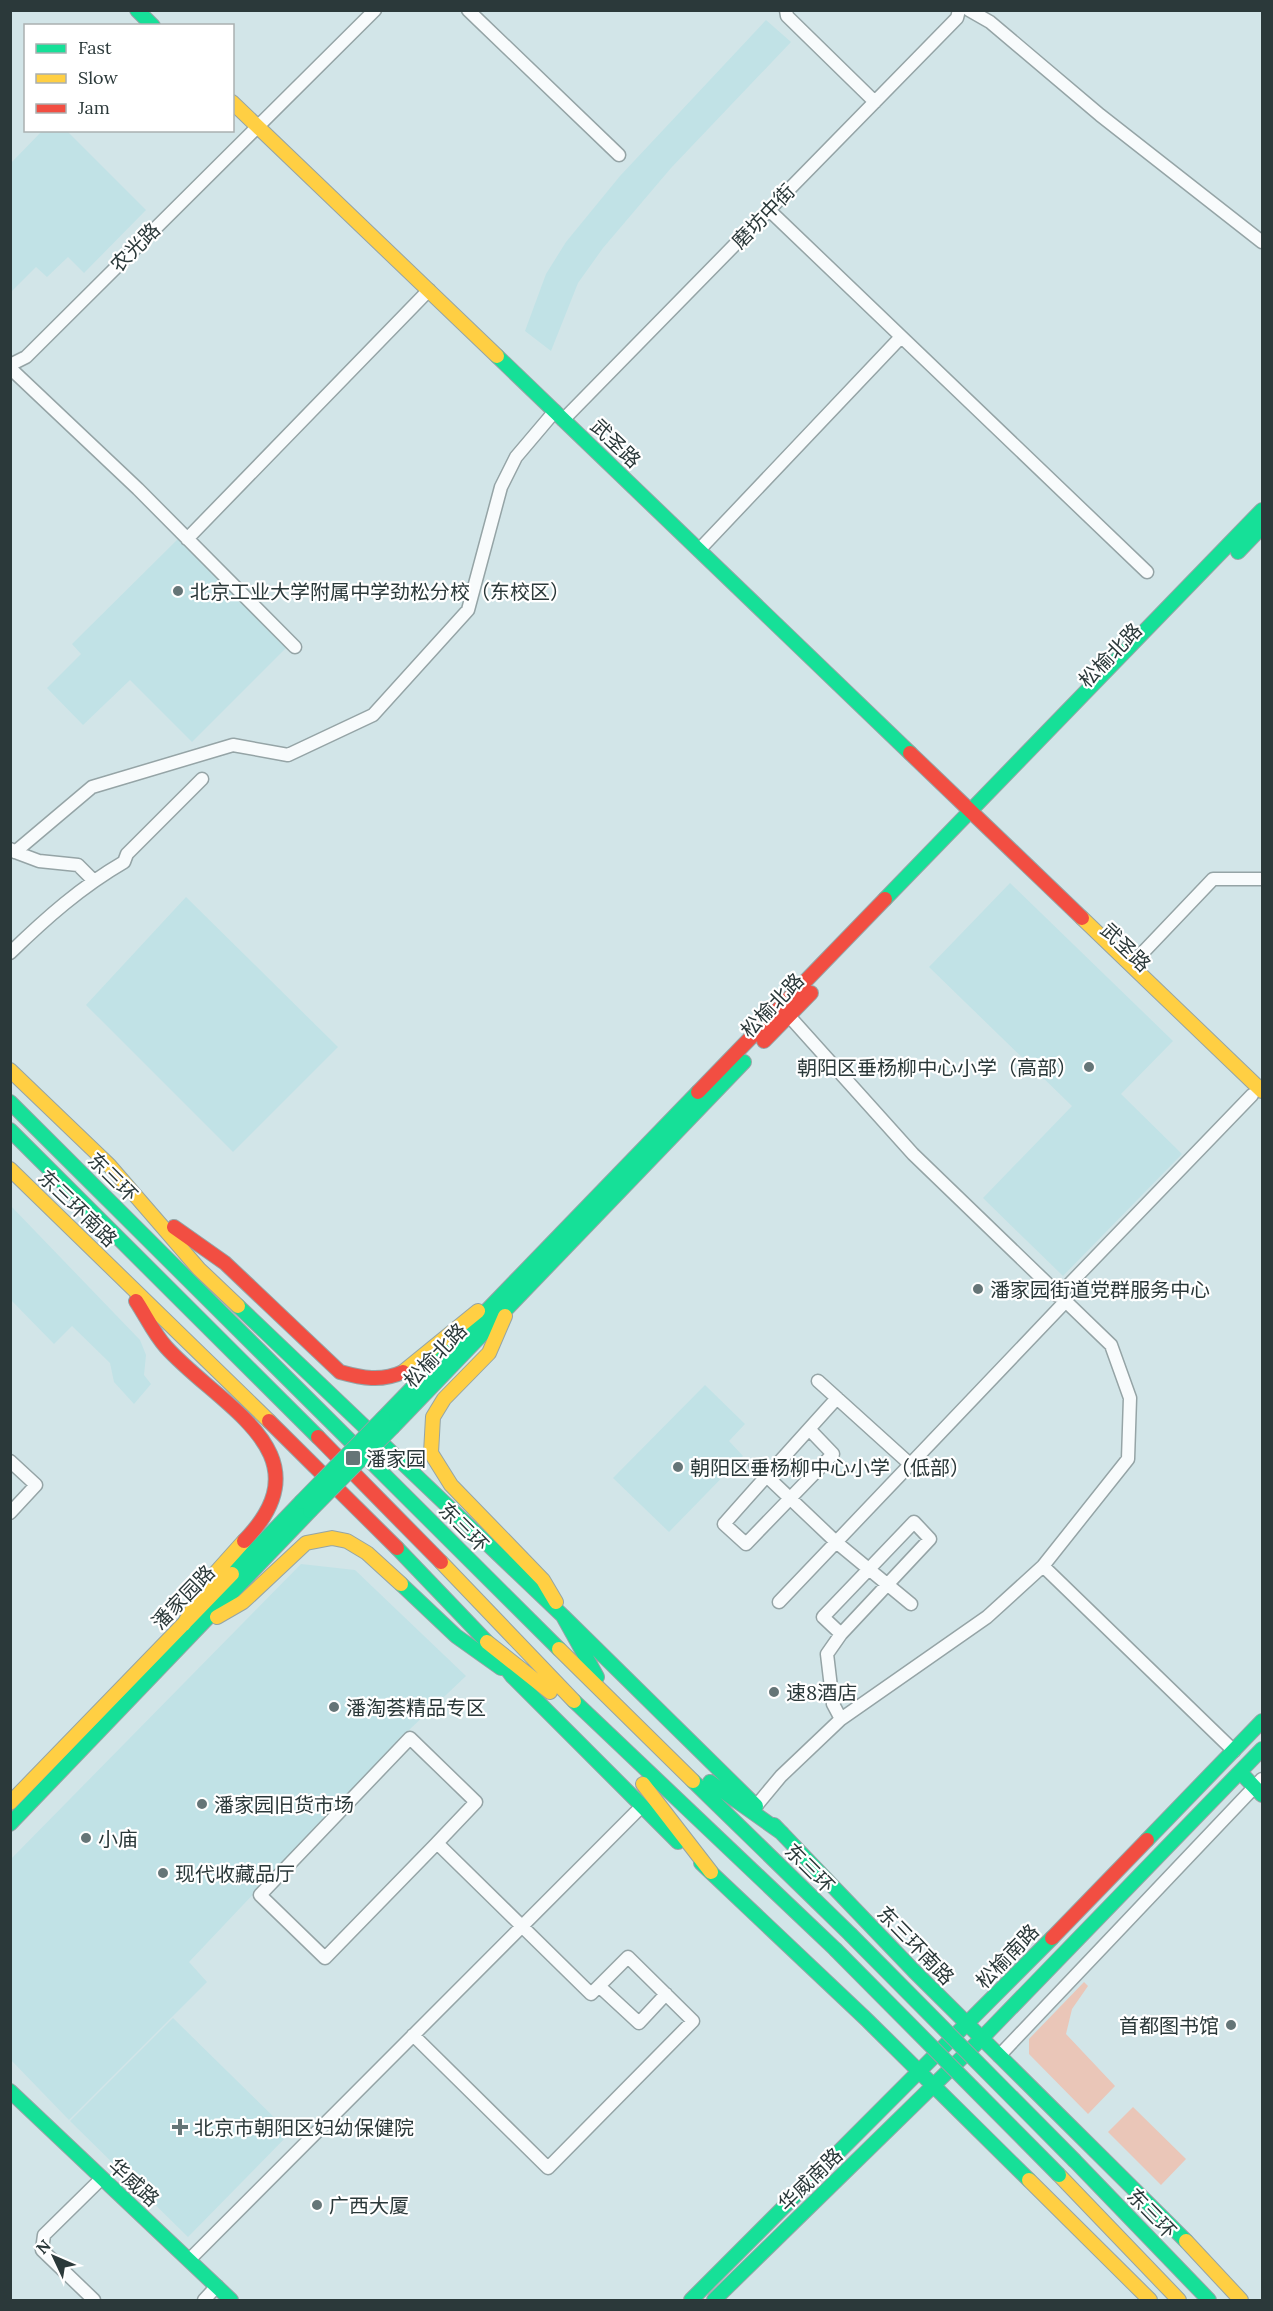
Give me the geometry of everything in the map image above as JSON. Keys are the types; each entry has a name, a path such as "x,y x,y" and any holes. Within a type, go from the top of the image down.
{"main road":[{"path":"137,10 151,24"},
{"name":"武圣路","path":"234,104 699,550 1257,1093"},
{"name":"松榆北路","path":"504,1302 789,1016 1263,510"},
{"name":"松榆北路","path":"306,1507 974,818 1263,526"},
{"name":"武圣路","path":"974,818 1131,965 1257,1093 1263,1105"},
{"path":"10,1070 50,1105 158,1216 225,1263 340,1372 360,1380 387,1380 414,1366 456,1324 504,1302"},
{"name":"东三环","path":"10,1102 611,1701 850,1934 1075,2161 1209,2301"},
{"name":"东三环","path":"10,1130 365,1483 594,1722 835,1949 1059,2175 1179,2301"},
{"name":"东三环南路","path":"10,1169 119,1275"},
{"name":"东三环南路","path":"158,1216 200,1269 563,1616 756,1806 967,2025 1217,2272 1241,2301"},
{"path":"119,1275 166,1346 262,1437 275,1461 277,1481 273,1502 260,1522 213,1573 184,1624"},
{"path":"119,1275 352,1502 487,1642 574,1714 594,1722"},
{"path":"504,1302 489,1353 444,1399 433,1417 430,1453 451,1485 543,1580 611,1701"},
{"name":"潘家园路","path":"10,1803 184,1624 306,1507"},
{"name":"潘家园路","path":"10,1824 200,1626 306,1507"},
{"path":"200,1626 243,1602 306,1543 332,1538 347,1541 367,1553 456,1636 512,1676"},
{"path":"487,1642 512,1676 641,1807 866,2019 1150,2301"},
{"name":"松榆南路","path":"691,2301 967,2025 1263,1721"},
{"path":"621,1748 637,1777 711,1872"},
{"path":"661,1748 782,1833"},
{"name":"松榆南路","path":"933,2085 981,2039 1263,1749"},
{"path":"1240,1772 1260,1787"},
{"path":"866,2019 914,1971"},
{"name":"华威南路","path":"714,2301 933,2085"},
{"name":"华威路","path":"10,2091 101,2179 190,2259 231,2301"}],"street":[{"name":"农光路","path":"10,367 26,357 375,10"},
{"path":"468,10 619,155"},
{"path":"786,10 787,16 875,102"},
{"name":"磨坊中街","path":"13,851 93,787 233,745 288,755 373,715 468,610 501,487 516,457 769,210 957,18 959,10"},
{"path":"969,10 990,22 1100,115 1263,242"},
{"path":"769,210 1148,572"},
{"path":"187,539 429,290"},
{"path":"699,550 901,336"},
{"path":"10,367 295,647"},
{"path":"10,953 59,906 93,880 124,862 127,854 202,778"},
{"path":"13,851 39,861 78,865 93,880"},
{"path":"1131,965 1213,879 1263,879"},
{"path":"756,1806 781,1776 841,1719 987,1617 1043,1566 1128,1459 1130,1398 1111,1345 1061,1300 913,1154 789,1016"},
{"path":"779,1602 911,1465 1061,1300 1257,1093"},
{"path":"818,1381 911,1465"},
{"path":"809,1429 833,1454 746,1544 724,1524 809,1429 837,1398"},
{"path":"10,1461 36,1485 10,1513"},
{"path":"755,1465 836,1542 911,1604"},
{"path":"841,1634 823,1617 914,1522 930,1539 841,1634 827,1654 832,1704 841,1719"},
{"path":"1043,1566 1234,1750"},
{"path":"410,1738 476,1802 437,1843 326,1958 260,1895 410,1738"},
{"path":"999,2056 1260,1787"},
{"path":"190,2259 641,1807"},
{"path":"413,2036 548,2168 693,2021 628,1957 591,1994 437,1843"},
{"path":"599,1986 639,2023 666,1994"},
{"path":"94,2301 42,2250 44,2235 101,2179"},
{"path":"204,2301 217,2286"}],"shaded area":[{"path":"766,20 791,42 671,168 603,248 578,283 551,351 525,331 546,274 566,242 620,176"},
{"path":"41,132 68,132 146,210 84,273 68,257 47,277 36,267 11,292 11,163"},
{"name":"北京工业大学附属中学劲松分校（东校区）","path":"179,538 287,647 192,742 130,680 83,725 47,688 81,654 72,644"},
{"name":"朝阳区垂杨柳中心小学（高部）","path":"1010,883 1173,1041 1121,1094 1182,1154 1063,1276 983,1198 1072,1106 929,967"},
{"path":"186,897 338,1047 233,1152 86,1005"},
{"path":"10,1205 140,1340 146,1355 144,1375 151,1384 134,1404 114,1382 110,1363 72,1326 54,1344 11,1300"},
{"name":"朝阳区垂杨柳中心小学（低部）","path":"705,1385 745,1424 729,1441 743,1456 669,1532 613,1478"},
{"name":"潘家园旧货市场","path":"301,1564 355,1570 466,1676 409,1730 189,1962 207,1982 69,2120 11,2060 11,1859"},
{"path":"1084,1982 1088,1986 1072,2009 1066,2034 1115,2086 1088,2114 1029,2054 1029,2039"},
{"name":"北京市朝阳区妇幼保健院","path":"173,2018 290,2133 188,2237 70,2121"},
{"path":"1133,2107 1186,2159 1161,2185 1108,2132"}],"traffic: fast":[{"path":"137,10 151,24"},
{"path":"497,356 910,753"},
{"path":"885,899 1262,510"},
{"path":"1238,552 1262,527"},
{"path":"393,1427 744,1062"},
{"path":"383,1418 698,1092"},
{"path":"10,1102 559,1649"},
{"path":"10,1130 318,1437"},
{"path":"238,1306 563,1616 756,1806"},
{"path":"301,1502 383,1418"},
{"path":"310,1511 393,1427"},
{"path":"232,1574 301,1502"},
{"path":"10,1824 310,1511"},
{"path":"397,1548 487,1642 512,1676 678,1842"},
{"path":"401,1584 456,1636 501,1668"},
{"path":"563,1616 597,1677"},
{"path":"574,1701 835,1949"},
{"path":"1147,1840 1262,1721"},
{"path":"714,2300 981,2039 1262,1749"},
{"path":"1240,1772 1262,1795"},
{"path":"693,1781 850,1934"},
{"path":"710,1782 782,1833"},
{"path":"774,1825 914,1971 1186,2241"},
{"path":"701,1863 866,2019 1029,2180"},
{"path":"850,1934 1075,2161"},
{"path":"691,2300 1052,1938"},
{"path":"835,1949 1059,2175"},
{"path":"10,2091 231,2300"},
{"path":"1075,2161 1209,2300"}],"traffic: slow":[{"path":"234,104 497,356"},
{"path":"1082,918 1262,1091"},
{"path":"10,1070 109,1165 199,1269 238,1306"},
{"path":"10,1169 269,1421"},
{"path":"403,1372 478,1311"},
{"path":"505,1316 489,1353 444,1399 433,1417 431,1453 451,1485 543,1580 556,1602"},
{"path":"217,1617 243,1602 306,1543 332,1538 347,1541 367,1553 401,1584"},
{"path":"184,1624 210,1579 244,1541"},
{"path":"441,1562 574,1701"},
{"path":"10,1803 232,1574"},
{"path":"487,1642 550,1692"},
{"path":"559,1649 693,1781"},
{"path":"643,1784 711,1872"},
{"path":"1059,2175 1179,2300"},
{"path":"1029,2180 1150,2300"},
{"path":"1186,2241 1241,2300"}],"traffic: jam":[{"path":"910,753 1082,918"},
{"path":"698,1092 885,899"},
{"path":"764,1041 811,993"},
{"path":"174,1227 225,1263 340,1372 372,1378 387,1377 403,1372"},
{"path":"136,1301 166,1347 237,1412 258,1434 271,1457 276,1482 268,1510 244,1541"},
{"path":"269,1421 397,1548"},
{"path":"318,1437 441,1562"},
{"path":"1052,1938 1147,1840"}],"place":[{"name":"北京工业大学附属中学劲松分校（东校区）","path":"178,591"},
{"name":"朝阳区垂杨柳中心小学（高部）","path":"1089,1067"},
{"name":"潘家园街道党群服务中心","path":"978,1289"},
{"name":"潘家园","path":"353,1458"},
{"name":"朝阳区垂杨柳中心小学（低部）","path":"678,1467"},
{"name":"速8酒店","path":"774,1692"},
{"name":"潘淘荟精品专区","path":"334,1707"},
{"name":"潘家园旧货市场","path":"202,1804"},
{"name":"小庙","path":"86,1838"},
{"name":"现代收藏品厅","path":"163,1873"},
{"name":"首都图书馆","path":"1231,2025"},
{"name":"北京市朝阳区妇幼保健院","path":"180,2127"},
{"name":"广西大厦","path":"317,2205"}]}
